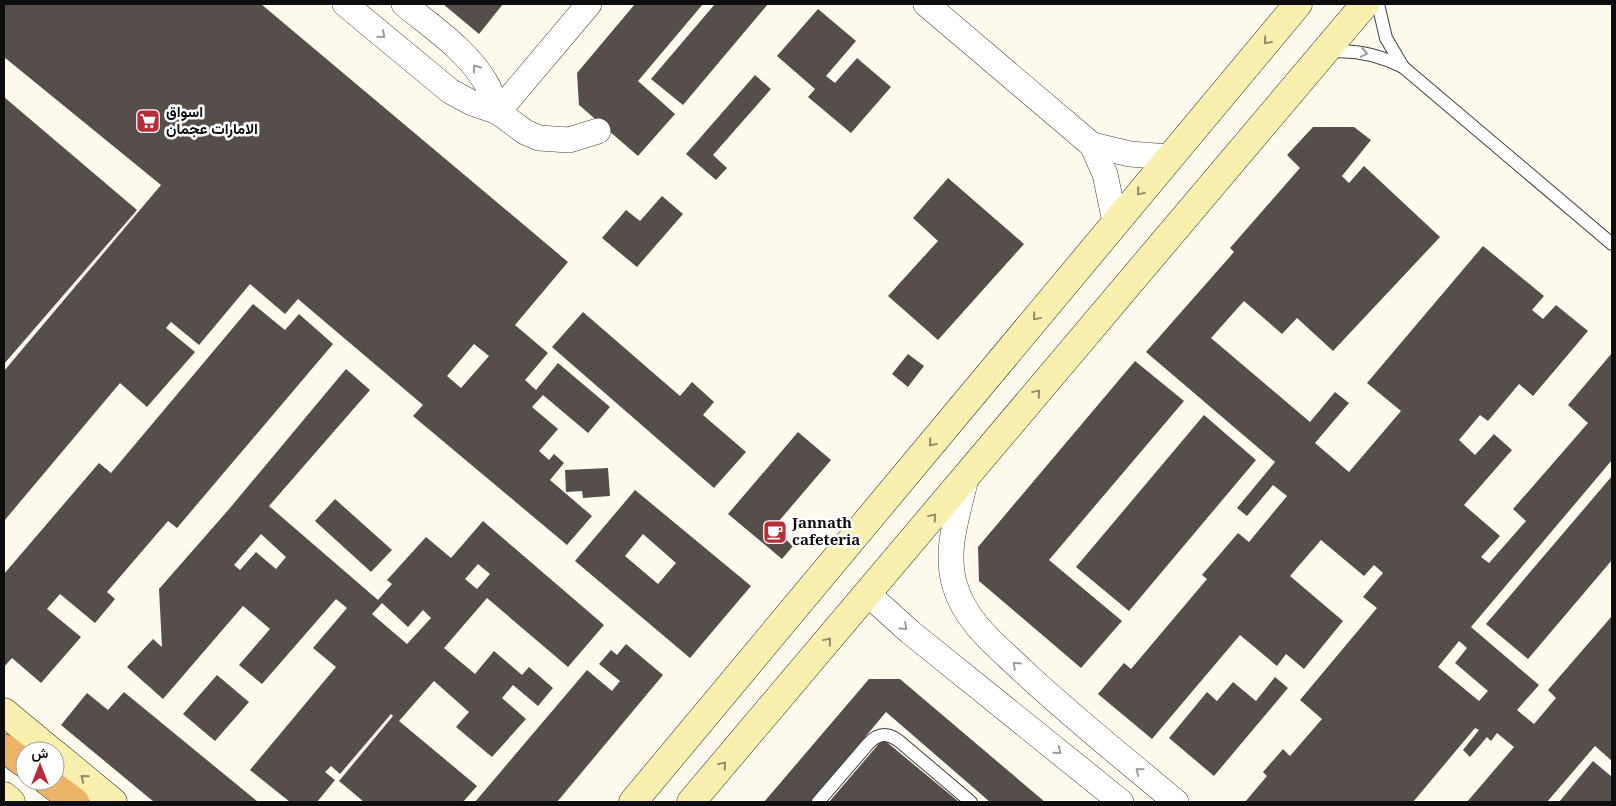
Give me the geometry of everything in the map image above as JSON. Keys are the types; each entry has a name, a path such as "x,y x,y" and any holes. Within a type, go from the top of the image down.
{"highway":[{"path":"4,748 15,756"},
{"path":"60,791 75,802"}],"main road":[{"path":"633,802 1298,4"},
{"path":"691,802 1365,4"},
{"path":"4,712 39,741"},
{"path":"65,762 113,802"},
{"path":"4,796 11,802"}],"street":[{"path":"345,4 450,91 498,112 512,124 539,138 570,140 598,131"},
{"path":"404,4 457,47 474,64 487,84 498,112"},
{"path":"498,112 589,4"},
{"path":"926,4 1092,145 1105,174 1115,222"},
{"path":"1092,145 1130,154 1169,157"},
{"path":"966,478 951,545 951,566 955,587 963,606 975,624 1051,697 1176,802"},
{"path":"868,594 910,632 1121,802"},
{"path":"1027,726 1051,697"}],"lane":[{"path":"1378,4 1386,38 1403,67"},
{"path":"1323,53 1339,51 1364,53 1388,59 1403,67 1612,244"},
{"path":"818,802 874,737 883,734 892,736 899,741 971,802"}],"building":[{"path":"4,4 261,4 568,262 515,325 548,353 525,380 536,390 558,363 610,407 588,433 543,395 532,407 558,429 539,451 549,460 554,454 564,463 550,480 592,516 567,545 413,416 423,405 298,299 285,314 250,284 199,345 171,322 166,328 195,352 147,407 120,383 4,521 4,371 161,185 4,57","holes":["474,344 489,356 461,388 447,376"]},
{"path":"443,4 503,4 479,34"},
{"path":"635,4 703,4 638,81 675,114 638,156 579,105 577,73"},
{"path":"715,4 768,4 683,105 651,79"},
{"path":"818,9 856,41 826,76 835,83 857,58 891,87 851,133 808,97 815,89 777,56"},
{"path":"755,75 771,89 713,155 727,168 716,180 686,154"},
{"path":"4,97 137,210 4,364"},
{"path":"1313,127 1354,127 1371,140 1342,176 1349,183 1364,166 1440,237 1333,351 1297,318 1282,334 1244,301 1211,338 1310,422 1335,392 1349,403 1315,443 1349,472 1401,411 1367,383 1483,246 1544,296 1532,310 1543,319 1556,305 1588,331 1533,396 1519,384 1488,421 1480,415 1459,440 1475,455 1494,434 1512,450 1464,505 1500,536 1481,557 1489,563 1526,521 1513,509 1588,423 1568,405 1612,353 1612,460 1471,627 1539,685 1517,710 1534,724 1556,698 1548,690 1612,616 1612,761 1595,746 1547,802 1467,802 1514,747 1497,733 1491,741 1487,737 1470,757 1463,750 1479,730 1475,728 1413,802 1245,802 1267,776 1263,772 1283,749 1290,756 1322,719 1300,700 1377,608 1363,597 1383,573 1374,565 1364,576 1321,540 1290,576 1343,621 1304,669 1286,654 1277,666 1240,635 1152,739 1098,694 1124,663 1131,669 1207,579 1202,575 1238,533 1249,542 1287,496 1273,485 1247,516 1237,508 1275,462 1146,352 1234,252 1230,248 1300,168 1287,155","holes":["1459,641 1467,648 1455,663 1488,691 1479,701 1438,667"]},
{"path":"948,178 1024,244 938,340 888,296 938,241 913,218"},
{"path":"662,196 683,214 637,267 602,238 626,210 640,221"},
{"path":"253,304 285,330 299,314 333,344 177,528 168,521 107,592 115,599 95,623 60,594 47,609 81,637 41,683 12,658 4,667 4,574 99,463 111,473"},
{"path":"583,312 680,396 692,382 714,402 703,415 746,452 714,488 552,347"},
{"path":"908,354 924,366 908,387 892,374"},
{"path":"1135,361 1184,401 1049,560 1122,621 1081,668 979,581 978,547"},
{"path":"346,369 370,390 269,506 378,600 392,584 387,580 426,537 451,558 483,521 604,625 568,667 487,598 444,648 475,674 494,651 522,675 529,667 553,688 538,706 513,685 502,698 526,719 492,757 456,727 469,712 434,681 399,721 477,786 463,802 364,802 339,781 393,716 391,714 340,774 331,766 325,772 335,780 317,802 290,802 250,770 336,667 313,648 347,608 336,599 262,684 239,665 270,629 243,606 163,699 127,667 153,639 162,647 159,589 230,508","holes":["261,534 286,557 276,569 256,552 240,570 234,565","478,564 490,574 477,589 465,579","382,603 408,627 423,610 431,618 407,644 372,614"]},
{"path":"1204,415 1256,460 1129,611 1076,567"},
{"path":"798,432 831,460 773,528 793,546 782,559 728,514"},
{"path":"608,468 610,496 583,498 582,491 566,492 565,470"},
{"path":"1612,476 1612,560 1528,659 1486,624"},
{"path":"635,490 751,586 690,658 575,561","holes":["643,534 676,563 658,584 625,556"]},
{"path":"335,499 392,550 371,572 315,521"},
{"path":"626,644 663,675 557,802 475,802 587,670 612,691 620,681 599,664 611,650 617,655"},
{"path":"217,675 249,702 215,741 183,714"},
{"path":"1275,677 1288,688 1214,776 1169,738 1207,692 1217,701 1233,682 1256,701"},
{"path":"869,679 900,679 1045,802 990,802 886,712 811,802 764,802"},
{"path":"124,692 258,802 154,802 61,725 87,693 108,710"},
{"path":"883,739 959,802 829,802"},
{"path":"1593,761 1612,777 1612,802 1559,802"}],"place":[{"name":"اسواق الامارات عجمان","path":"148,121"},
{"name":"Jannath cafeteria","path":"775,532"}]}
